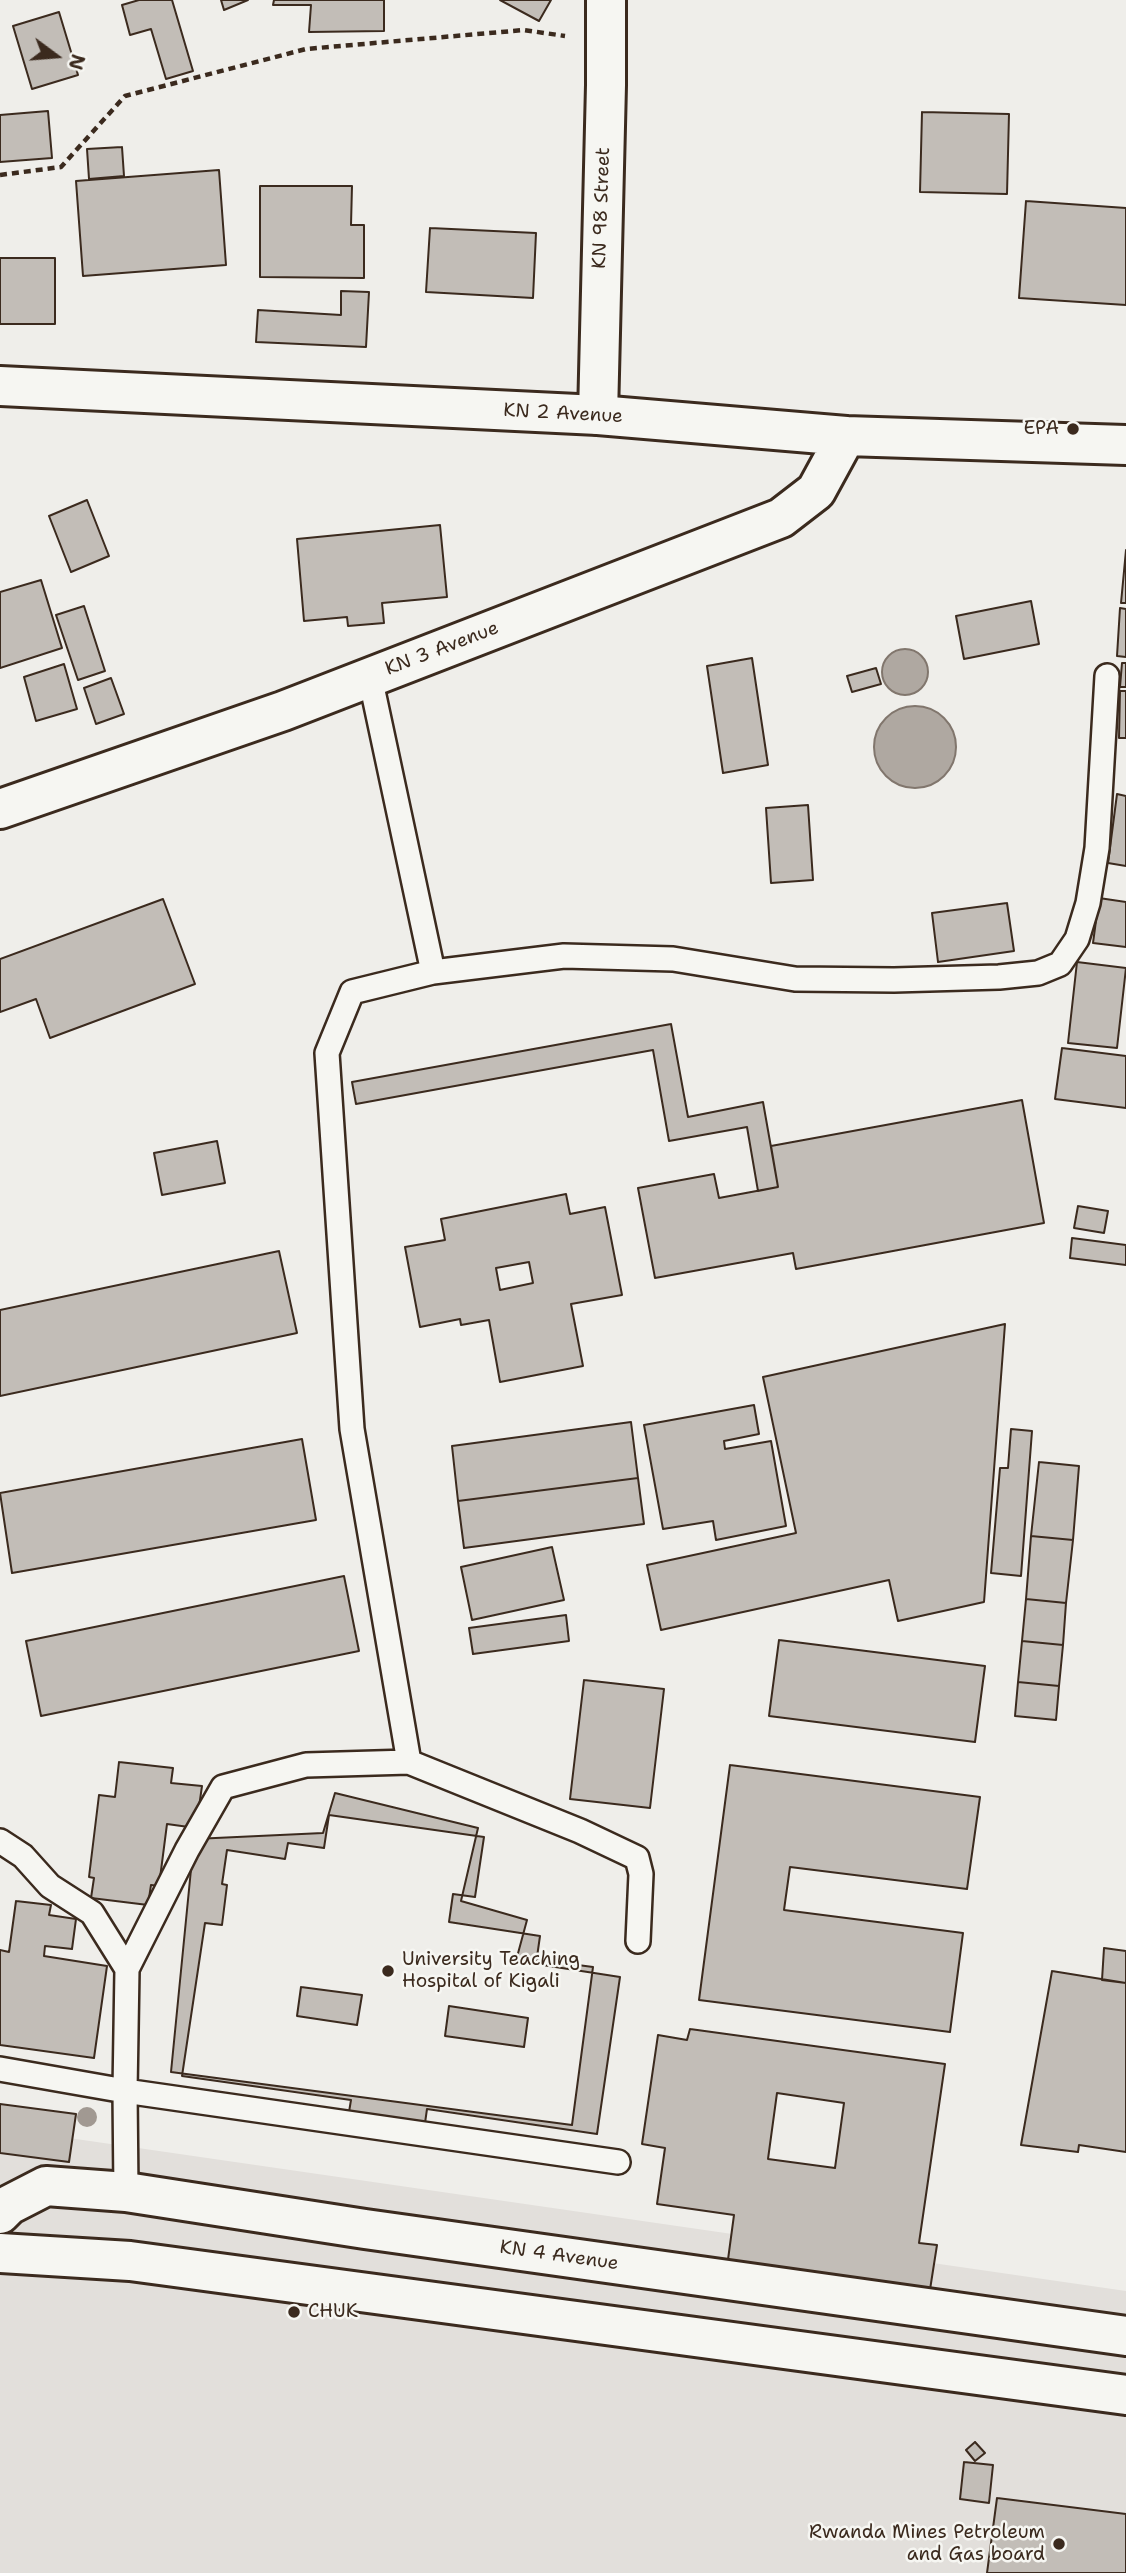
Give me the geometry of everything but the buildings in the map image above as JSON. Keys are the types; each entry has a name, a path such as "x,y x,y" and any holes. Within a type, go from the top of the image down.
{"street":[{"name":"KN 98 Street","path":"598,415 606,0"},
{"name":"KN 2 Avenue","path":"0,386 598,415 846,436 1126,445"},
{"name":"KN 3 Avenue","path":"0,808 284,711 781,518 816,491 846,436"},
{"name":"KN 4 Avenue","path":"0,2214 9,2205 46,2186 126,2192 365,2229 1126,2336"},
{"path":"0,2253 130,2261 1126,2395"}],"lane":[{"path":"409,1762 352,1429 327,1053 352,992 433,972 565,956 673,959 795,979 999,977 1038,973 1060,964 1077,939 1097,848 1107,676"},
{"path":"370,677 433,972"},
{"path":"126,2192 127,1969 187,1850 223,1787 306,1765 409,1762 580,1831 637,1858 641,1874 638,1941"},
{"path":"0,1842 23,1856 50,1886 92,1913 127,1969"},
{"path":"0,2069 125,2091 618,2162"}],"path":[{"path":"0,175 61,167 125,96 306,49 524,30 606,42"}],"shaded area":[{"path":"905,649 922,655 928,672 922,689 905,695 888,689 882,672 888,655"},
{"path":"915,706 931,709 944,718 953,731 956,747 953,763 944,776 931,785 915,788 899,785 886,776 877,763 874,747 877,731 886,718 899,709"},
{"path":"0,2128 1126,2291 1126,2573 0,2573"}],"place":[{"name":"EPA","path":"1073,429"},
{"name":"University Teaching Hospital of Kigali","path":"388,1971"},
{"name":"CHUK","path":"294,2312"},
{"name":"Rwanda Mines Petroleum and Gas board","path":"1059,2544"}]}
